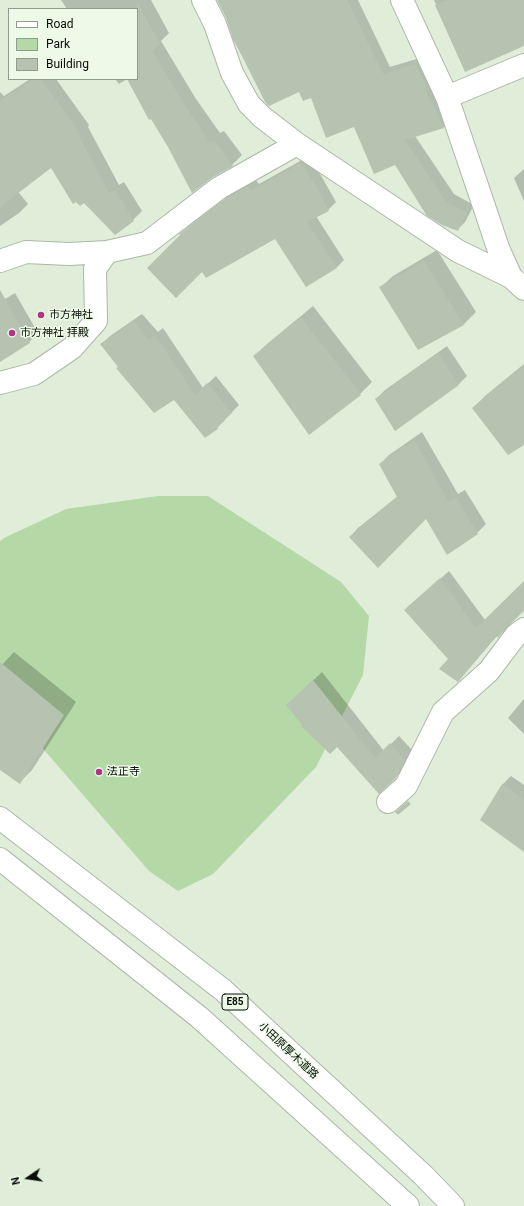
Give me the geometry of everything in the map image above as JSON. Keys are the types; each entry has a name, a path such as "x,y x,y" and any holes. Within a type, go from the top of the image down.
{"main road":[{"path":"203,0 215,24 232,73 249,104 262,117 297,144 458,251 518,283"},
{"path":"402,0 447,97 498,248 518,283"},
{"path":"447,97 524,65"},
{"path":"0,261 26,252 69,254 108,252 147,243 219,188 297,144"},
{"path":"0,383 34,374 72,348 96,321 94,269 108,252"},
{"path":"388,802 406,786 443,712 489,671 516,635 524,629"},
{"name":"小田原厚木道路","path":"0,818 223,990 423,1175 453,1206"},
{"path":"0,859 200,1016 408,1206"}],"green space":[{"path":"158,496 208,496 341,582 369,616 363,675 316,767 213,874 178,891 149,871 0,699 0,541 66,509"}],"building":[{"path":"217,0 347,0 383,74 415,64 428,89 425,90 444,128 405,140 446,202 467,212 458,231 442,225 427,216 395,165 374,174 354,127 326,138 311,98 303,101 299,92 269,106 265,102 233,39 226,18"},
{"path":"448,0 524,0 524,46 465,72 435,5"},
{"path":"137,2 160,44 152,51 187,109 210,142 214,140 233,166 213,177 192,193 168,147 151,119 149,120 128,80 138,80"},
{"path":"32,80 42,80 81,135 79,136 109,193 115,190 134,221 115,235 84,203 80,206 76,202 73,204 51,168 0,207 0,101"},
{"path":"301,163 316,186 329,211 307,222 337,268 306,287 275,239 206,278 202,272 176,298 147,268 180,235 179,234 226,198 247,186 251,191"},
{"path":"424,261 464,325 418,350 379,287"},
{"name":"市方神社 拝殿","path":"0,290 30,343 0,362"},
{"path":"301,317 361,395 309,435 253,356"},
{"path":"134,321 149,340 155,335 195,395 207,383 232,413 217,427 218,429 205,438 174,400 154,413 116,368 118,367 100,344"},
{"path":"438,353 459,385 395,431 375,399"},
{"path":"524,365 524,445 508,455 472,408"},
{"path":"414,440 449,502 456,497 478,534 447,555 426,519 378,568 349,537 397,497 379,464"},
{"path":"440,578 476,628 524,581 524,611 506,627 498,638 496,636 458,682 439,669 448,659 404,610"},
{"path":"0,662 64,715 20,784 0,770"},
{"path":"313,680 375,758 390,743 405,760 396,778 379,794 337,747 330,754 301,726 302,725 286,705"},
{"path":"502,784 524,800 524,852 480,820"},
{"path":"408,801 411,804 398,815 395,812"}],"place":[{"name":"市方神社","path":"41,315"},
{"name":"市方神社 拝殿","path":"12,333"},
{"name":"法正寺","path":"99,772"}]}
